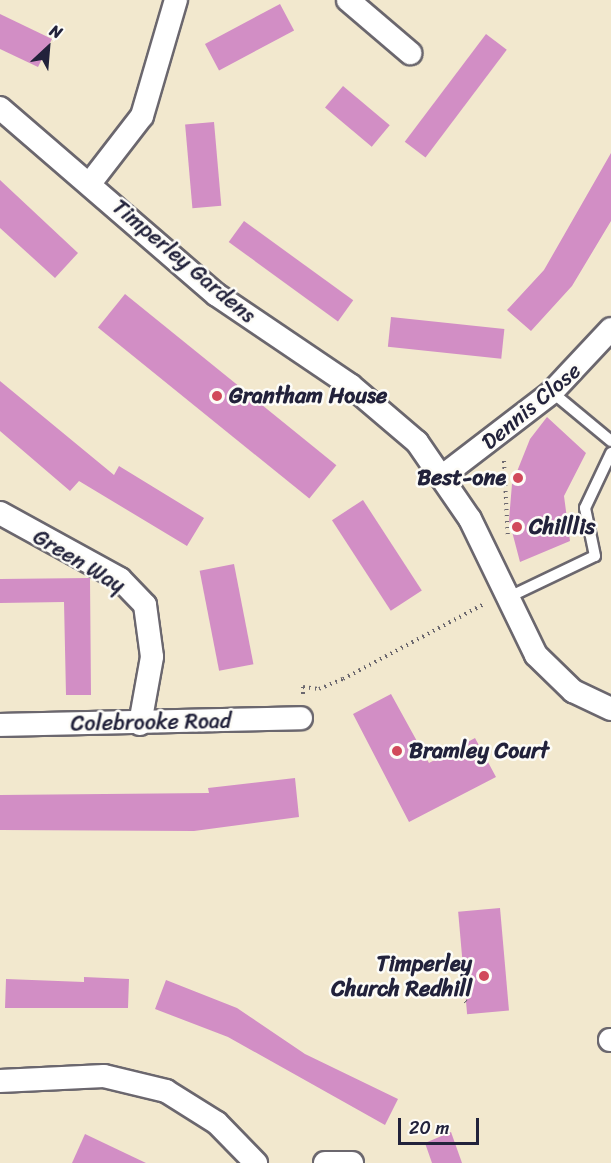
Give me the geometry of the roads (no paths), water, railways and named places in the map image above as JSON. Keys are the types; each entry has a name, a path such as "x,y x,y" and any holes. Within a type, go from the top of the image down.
{"street":[{"path":"91,182 141,116 177,0"},
{"path":"348,0 410,53"},
{"name":"Timperley Gardens","path":"0,108 91,182 217,295 386,413 444,475 505,590 531,647 553,674 611,709"},
{"name":"Dennis Close","path":"444,475 502,433 552,392 611,329"},
{"name":"Green Way","path":"0,513 120,579 145,604 152,657 140,724"},
{"name":"Colebrooke Road","path":"0,725 140,724 302,718"},
{"path":"0,1081 104,1076 166,1091 217,1123 256,1163"},
{"path":"325,1163 352,1163"}],"lane":[{"path":"552,392 611,441"},
{"path":"505,590 595,556 585,508 611,453"}],"place":[{"name":"Grantham House","path":"217,396"},
{"name":"Best-one","path":"518,478"},
{"name":"Chilllis","path":"517,527"},
{"name":"Bramley Court","path":"397,751"},
{"name":"Timperley Church Redhill","path":"484,976"}]}
